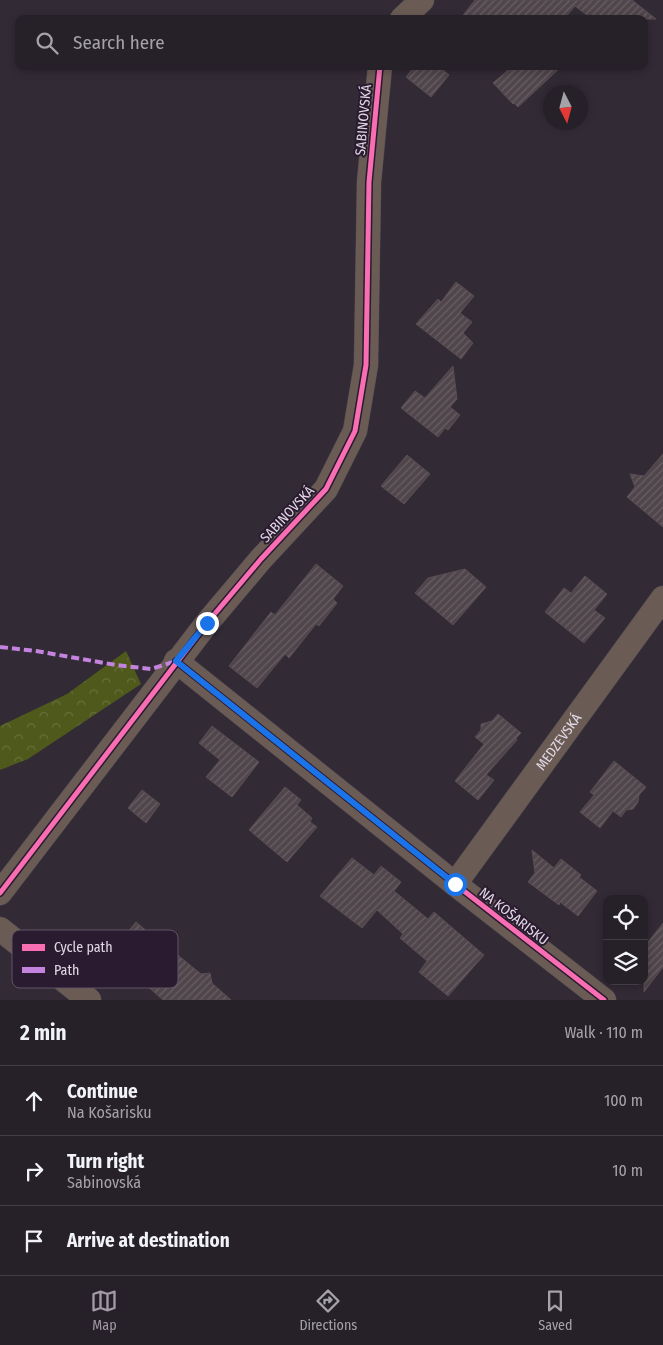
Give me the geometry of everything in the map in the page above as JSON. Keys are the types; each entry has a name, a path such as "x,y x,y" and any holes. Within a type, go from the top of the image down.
{"street":[{"path":"406,15 422,0"},
{"name":"SABINOVSKÁ","path":"0,893 176,661 261,559 326,489 355,432 366,365 369,182 380,70"},
{"name":"MEDZEVSKÁ","path":"455,884 663,598"},
{"name":"NA KOŠARISKU","path":"176,661 455,884 604,1000"},
{"path":"0,929 12,939"},
{"path":"74,988 89,1000"}],"green space":[{"path":"126,651 141,684 28,759 0,770 0,726 67,694"}],"building":[{"path":"475,0 632,0 656,19 648,19 648,15 587,15 575,6 567,15 463,15"},
{"path":"412,70 443,70 449,75 431,97 406,77"},
{"path":"508,70 558,70 518,107 493,83"},
{"path":"456,282 474,296 460,313 472,322 463,333 473,343 461,359 416,324 438,299 441,302"},
{"path":"453,366 457,399 450,407 460,415 448,430 445,428 438,437 401,408 415,391 425,398"},
{"path":"663,454 663,527 627,497 635,487 630,474 644,476"},
{"path":"407,455 430,474 404,504 381,486"},
{"path":"316,564 343,586 333,599 337,603 319,626 316,624 289,658 285,654 257,688 229,666 271,612 275,615"},
{"path":"465,569 486,587 453,625 415,593 428,578"},
{"path":"585,576 607,594 594,610 605,618 584,643 545,612 564,588 571,593"},
{"path":"498,714 521,733 486,775 494,780 478,800 455,781 484,744 475,737 481,730 481,724 492,721"},
{"path":"212,726 259,762 232,797 206,777 220,760 199,743"},
{"path":"614,761 646,787 639,795 638,802 633,809 626,810 621,817 613,811 600,828 580,812 594,795 590,792"},
{"path":"285,787 301,800 297,805 312,818 310,822 317,827 287,862 249,830"},
{"path":"142,790 160,804 146,823 128,808"},
{"path":"532,850 554,868 561,859 597,891 578,916 560,902 559,905 528,882 535,873"},
{"path":"352,858 374,875 381,866 401,882 394,891 428,919 434,912 484,955 448,996 419,972 427,961 400,938 403,934 377,910 362,928 320,896"},
{"path":"136,922 145,930 129,930"},
{"path":"663,923 663,967 644,992 644,985 648,985 648,942"},
{"path":"178,955 201,974 210,973 212,983 231,1000 163,1000 149,988 178,988"}],"marked path":[{"path":"0,647 151,669 176,661"}],"cycle path":[{"path":"0,893 207,623 261,559 326,489 355,431 366,365 369,182 380,70"},
{"path":"176,661 455,884 604,1000"}],"route":[{"path":"207,623 176,661 455,884"}]}
